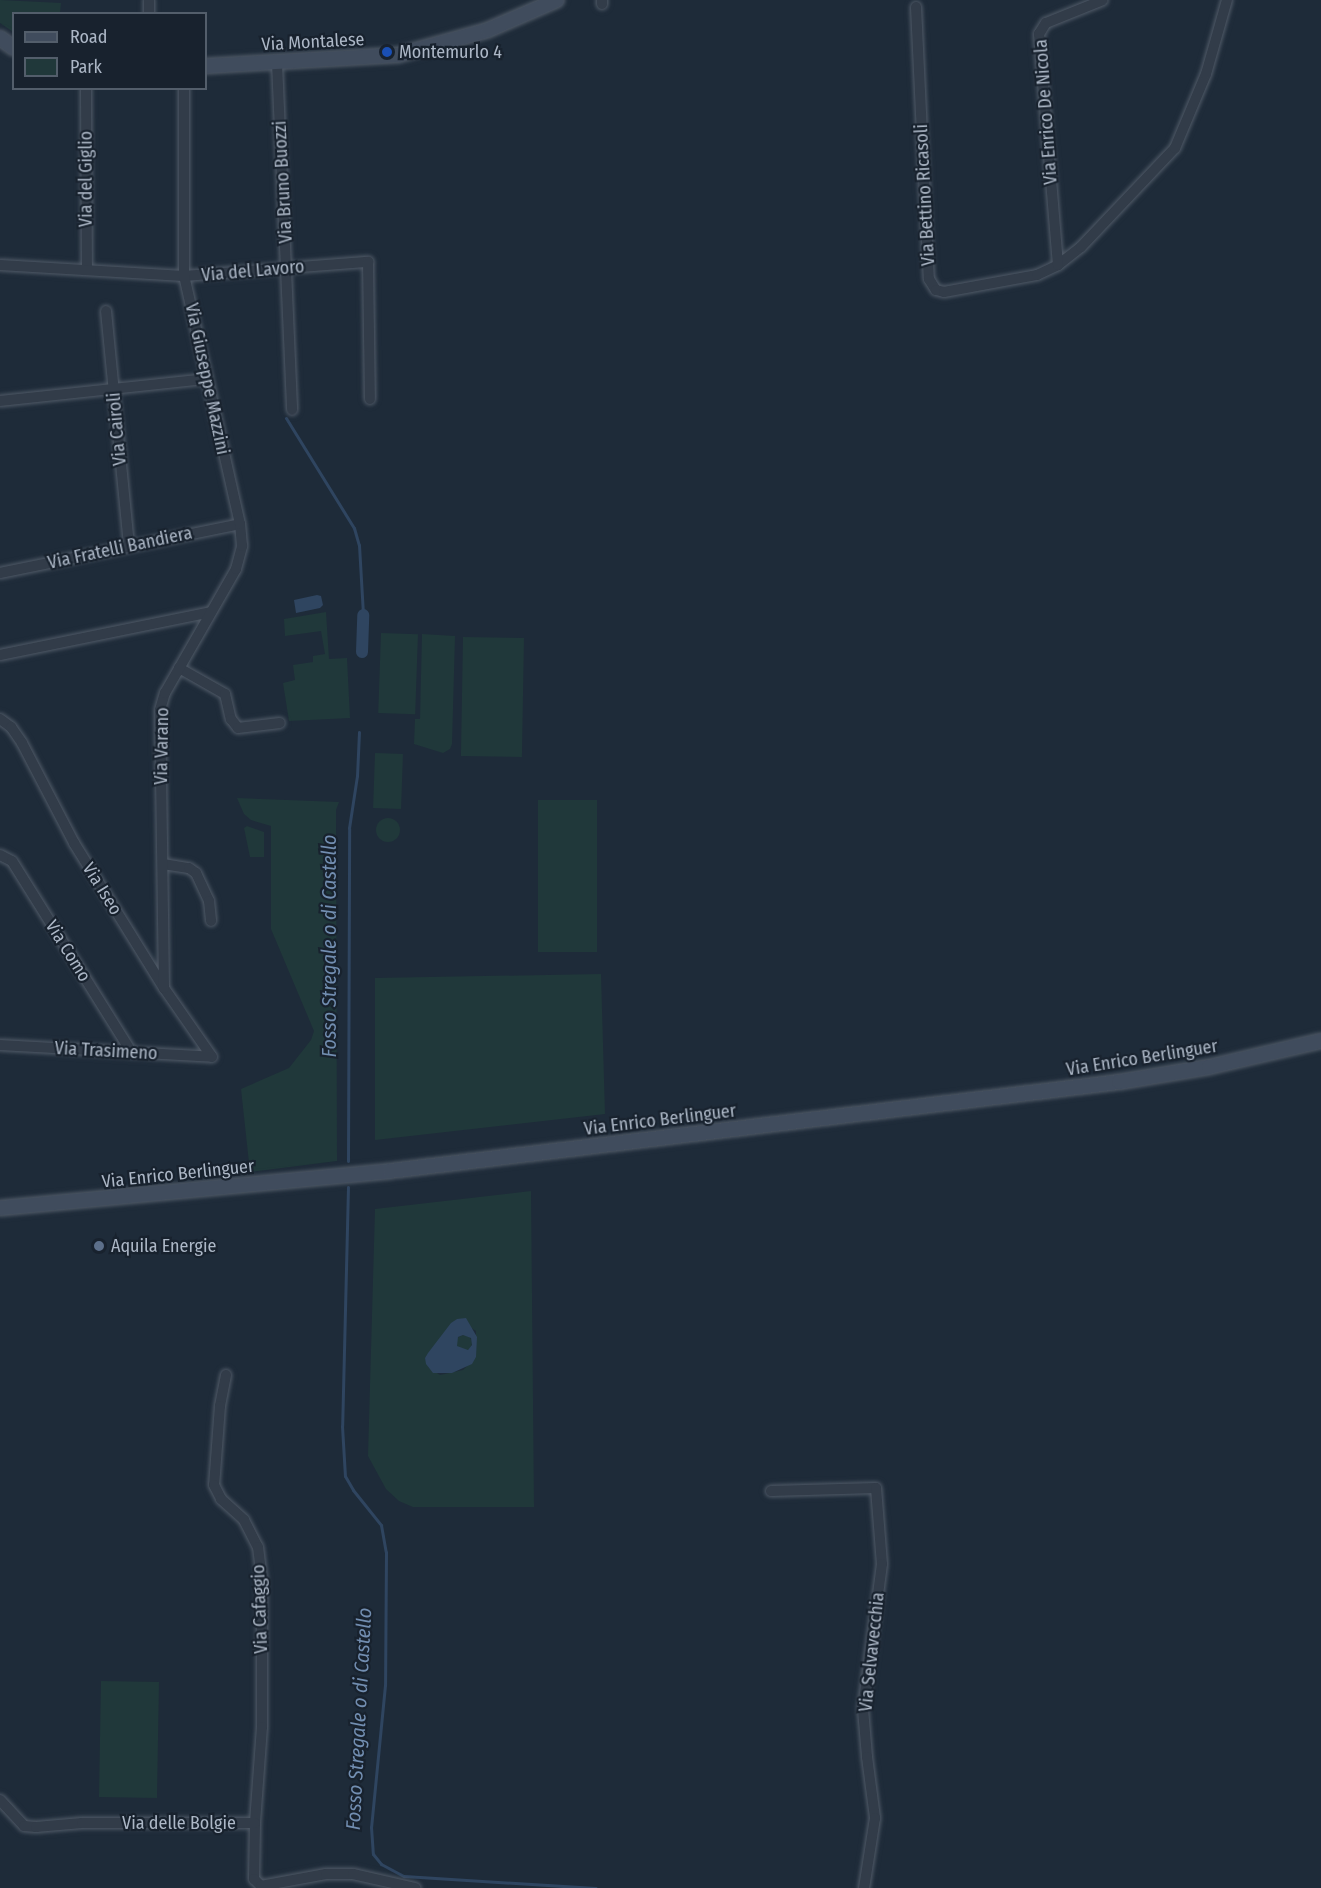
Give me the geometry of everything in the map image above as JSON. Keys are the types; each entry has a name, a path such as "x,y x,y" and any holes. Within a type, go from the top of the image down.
{"main road":[{"name":"Via Montalese","path":"207,66 398,55 488,30 557,0"},
{"name":"Via Enrico Berlinguer","path":"0,1208 390,1171 1119,1082 1209,1067 1321,1041"}],"street":[{"name":"Via Enrico De Nicola","path":"1058,265 1039,34 1046,23 1103,0"},
{"path":"1058,265 1081,247 1175,148 1206,74 1227,0"},
{"name":"Via Bettino Ricasoli","path":"916,7 930,283 936,290 948,292 1026,278 1058,265"},
{"name":"Via Bruno Buozzi","path":"277,63 292,410"},
{"name":"Via del Giglio","path":"86,90 87,270"},
{"name":"Via Giuseppe Mazzini","path":"184,90 184,276 240,524"},
{"name":"Via del Lavoro","path":"0,265 184,276 368,262 370,399"},
{"name":"Via Cairoli","path":"106,311 129,546"},
{"path":"0,400 207,379"},
{"name":"Via Fratelli Bandiera","path":"0,573 240,524"},
{"name":"Via Varano","path":"164,988 160,710 165,693 239,561 242,546 240,524"},
{"path":"0,655 211,612"},
{"path":"179,669 225,694 231,718 238,728 280,723"},
{"name":"Via Iseo","path":"0,719 11,728 22,744 74,843 164,988 212,1057"},
{"name":"Via Como","path":"0,855 12,861 132,1053"},
{"path":"163,864 189,868 196,873 209,901 211,921"},
{"name":"Via Trasimeno","path":"0,1045 212,1057"},
{"name":"Via Cafaggio","path":"226,1375 220,1406 214,1485 221,1499 244,1520 258,1547 262,1581 262,1727 255,1823"},
{"name":"Via Selvavecchia","path":"771,1491 876,1488 882,1564 863,1709 875,1818 864,1888"},
{"name":"Via delle Bolgie","path":"0,1800 24,1826 82,1823 255,1823 254,1880 261,1886 326,1874 353,1874 415,1888"}],"green space":[{"path":"0,0 61,3 60,12 12,12 12,31 0,23"},
{"path":"326,612 329,659 347,658 350,718 289,721 283,683 295,680 293,665 313,662 313,656 325,654 321,631 285,636 284,619"},
{"path":"381,633 418,634 415,714 378,713"},
{"path":"422,634 455,636 452,744 450,749 443,753 414,744 415,719 420,719"},
{"path":"463,637 524,638 522,757 461,756"},
{"path":"375,753 403,754 401,809 373,808"},
{"path":"237,798 339,802 336,810 337,1161 250,1172 241,1089 289,1068 311,1040 314,1031 271,929 271,826 251,820 244,814"},
{"path":"538,800 597,800 597,952 538,952"},
{"path":"388,818 397,821 400,830 397,839 388,842 379,839 376,830 379,821"},
{"path":"247,826 264,832 264,857 250,857 244,828"},
{"path":"601,974 605,1114 375,1140 375,978"},
{"path":"531,1191 534,1507 413,1507 399,1501 386,1489 368,1456 375,1209","holes":["457,1319 476,1331 476,1357 463,1370 440,1375 429,1368 425,1358"]},
{"path":"464,1335 470,1337 472,1343 470,1349 464,1351 458,1349 456,1343 458,1337"},
{"path":"101,1681 159,1682 157,1798 99,1797"}],"water":[{"path":"321,596 323,605 320,608 296,613 294,600"},
{"path":"466,1318 477,1337 476,1357 472,1364 452,1373 433,1373 426,1364 425,1358 451,1323 457,1319","holes":["463,1335 471,1338 472,1345 468,1350 457,1346 458,1337"]}],"waterway":[{"name":"Fosso Stregale o di Castello","path":"286,418 354,528 359,545 363,615"},
{"name":"Fosso Stregale o di Castello","path":"362,652 363,615"},
{"name":"Fosso Stregale o di Castello","path":"348,1161 349,828 357,776 359,732"},
{"name":"Fosso Stregale o di Castello","path":"348,1187 342,1426 345,1476 353,1490 381,1525 386,1552 385,1685 371,1827 373,1854 381,1864 404,1876 596,1888"}],"place":[{"name":"Montemurlo 4","path":"387,52"},
{"name":"Aquila Energie","path":"99,1246"}]}
